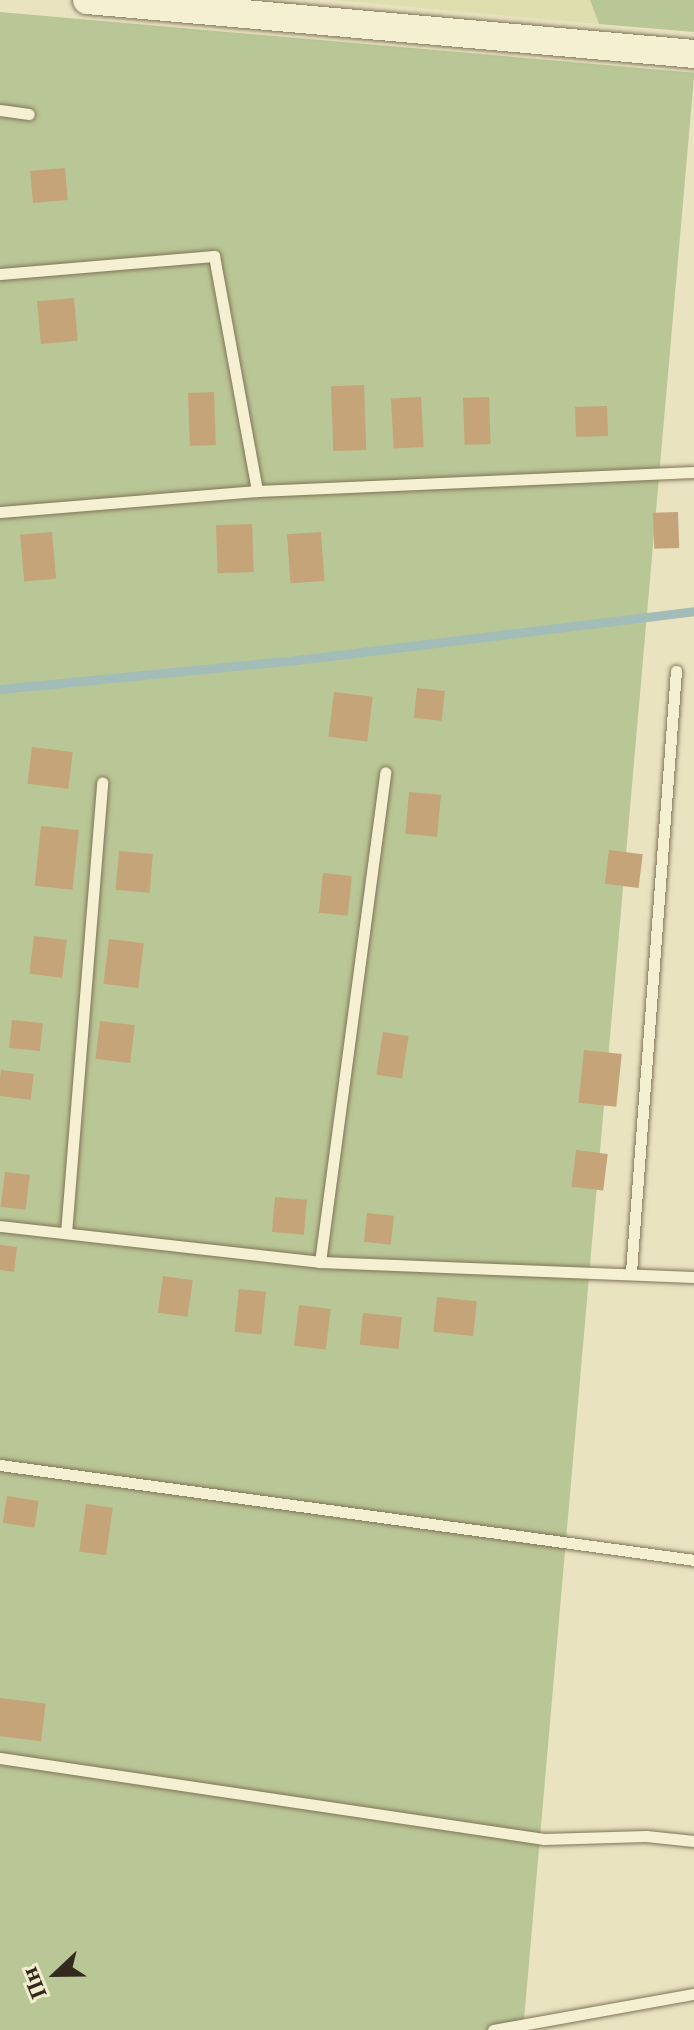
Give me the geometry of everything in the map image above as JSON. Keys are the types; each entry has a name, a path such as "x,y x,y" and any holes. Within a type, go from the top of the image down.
{"street":[{"path":"87,0 694,54"}],"lane":[{"path":"0,110 29,114"},
{"path":"0,274 214,256 257,491"},
{"path":"0,512 257,491 694,472"},
{"path":"631,1272 676,671"},
{"path":"320,1262 385,772"},
{"path":"66,1233 102,782"},
{"path":"0,1226 320,1262 631,1272 694,1277"},
{"path":"0,1465 694,1560"},
{"path":"0,1758 544,1839 646,1836 694,1841"},
{"path":"493,2030 694,1994"}],"green space":[{"path":"334,0 590,0 599,24"},
{"path":"590,0 694,0 694,32 599,24"},
{"path":"0,12 694,73 523,2030 0,2030"}],"building":[{"path":"65,168 68,200 33,203 30,171"},
{"path":"74,298 78,341 41,344 37,301"},
{"path":"364,385 366,450 333,451 331,386"},
{"path":"214,392 216,445 190,446 188,393"},
{"path":"421,397 424,447 394,449 391,399"},
{"path":"489,397 491,444 465,445 463,398"},
{"path":"607,406 608,436 576,437 575,407"},
{"path":"678,512 679,548 654,549 653,513"},
{"path":"252,524 254,572 218,573 216,525"},
{"path":"52,532 56,579 24,582 20,535"},
{"path":"321,532 324,581 291,583 287,534"},
{"path":"417,688 445,691 442,721 414,718"},
{"path":"334,692 373,697 367,741 329,737"},
{"path":"32,747 73,752 68,789 27,784"},
{"path":"409,792 441,795 437,837 405,834"},
{"path":"41,826 79,830 73,890 35,886"},
{"path":"609,850 643,854 639,888 605,884"},
{"path":"119,851 153,854 149,893 116,890"},
{"path":"323,873 352,876 348,916 319,913"},
{"path":"34,936 67,940 62,978 29,974"},
{"path":"109,939 144,943 138,988 104,984"},
{"path":"12,1020 43,1023 40,1051 9,1048"},
{"path":"100,1021 135,1025 130,1063 95,1059"},
{"path":"383,1032 409,1036 402,1079 376,1074"},
{"path":"584,1050 622,1054 616,1107 578,1103"},
{"path":"1,1070 34,1074 31,1100 0,1096"},
{"path":"576,1150 608,1154 603,1191 571,1187"},
{"path":"5,1172 30,1175 26,1210 1,1207"},
{"path":"275,1197 307,1200 304,1235 272,1232"},
{"path":"367,1213 394,1216 391,1245 364,1242"},
{"path":"0,1245 17,1247 14,1272 0,1270"},
{"path":"163,1276 193,1280 188,1317 158,1313"},
{"path":"239,1289 266,1292 261,1335 235,1332"},
{"path":"437,1297 477,1301 473,1336 433,1332"},
{"path":"299,1305 331,1309 326,1350 294,1346"},
{"path":"363,1313 402,1317 398,1349 360,1345"},
{"path":"7,1496 39,1501 34,1528 3,1523"},
{"path":"86,1504 113,1508 106,1555 79,1552"},
{"path":"0,1698 46,1704 41,1741 0,1736"}],"waterway":[{"path":"0,689 297,660 694,611"}]}
